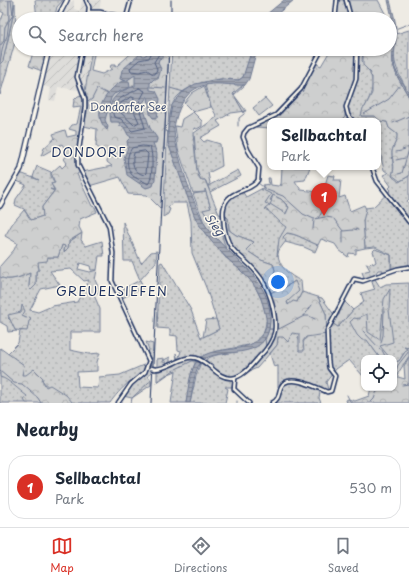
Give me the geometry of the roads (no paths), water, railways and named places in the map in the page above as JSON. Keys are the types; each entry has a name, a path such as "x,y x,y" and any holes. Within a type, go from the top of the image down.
{"main road":[{"path":"60,12 66,0"},
{"path":"0,206 20,172 47,56"}],"street":[{"path":"86,0 89,12 100,12"},
{"path":"128,12 132,0"},
{"path":"336,12 337,0"},
{"path":"346,0 349,12"},
{"path":"81,56 77,79 85,99 77,163 111,233 113,257 112,279 147,357 149,368"},
{"path":"271,118 275,116 301,89 318,56"},
{"path":"351,118 347,113 346,107 356,79 357,56"},
{"path":"149,368 166,368 185,358 198,359 222,376 234,378 246,371 268,348 274,335 276,321 268,293 261,278 229,244 225,230 224,207 230,196 251,187 258,180 259,168 249,153 244,139 245,130 267,120"},
{"path":"373,170 377,181 409,222"},
{"path":"272,403 278,398 281,386 287,381 298,381 317,386 327,392 330,392 335,376 328,364 328,328 354,278 361,281 397,269 409,267"},
{"path":"118,403 131,384 149,368"},
{"path":"234,378 233,387 249,403"}],"water":[{"path":"284,0 294,0 279,12 269,12"},
{"path":"388,0 390,0 393,12 391,12"},
{"name":"Dondorfer See","path":"138,56 162,56 162,58 159,59 158,63 161,69 158,79 154,79 150,83 150,90 156,91 160,99 157,118 153,118 150,114 148,97 142,104 150,128 157,138 156,143 153,143 157,154 155,179 153,186 146,188 127,175 124,158 128,147 127,141 131,137 128,135 124,127 120,126 119,122 111,122 110,108 114,98 122,91 135,86 135,75 126,81 120,79 122,70"},
{"path":"250,56 255,56 249,79 245,85 211,84 198,87 188,94 180,108 174,129 181,164 201,218 215,237 257,281 269,306 270,321 267,335 261,344 252,349 241,352 218,354 208,357 201,362 196,371 190,403 186,403 191,373 195,364 201,357 209,353 249,345 257,340 264,332 266,326 265,312 261,298 252,282 212,242 194,215 168,143 168,129 172,105 182,93 195,84 221,79 239,80 243,77"},
{"path":"392,56 394,56 395,68 409,93 409,97 397,76 393,64"},
{"path":"122,81 129,81 130,87 114,94 111,98 105,120 108,127 107,130 100,117 102,103 111,90"}],"waterway":[{"path":"11,0 13,12"},
{"path":"0,62 3,46 7,36 9,21 12,16"},
{"path":"397,28 406,25"},
{"path":"234,96 233,94 243,85"},
{"path":"364,114 389,99 400,85"},
{"path":"151,87 165,88"},
{"path":"170,88 184,92"},
{"path":"92,99 97,89"},
{"path":"98,89 108,94"},
{"path":"235,97 244,113"},
{"path":"88,102 92,99"},
{"path":"239,121 239,118 244,114"},
{"path":"393,123 409,116"},
{"path":"398,174 402,173 409,149"},
{"path":"396,152 401,151"},
{"path":"396,160 405,158"},
{"path":"258,183 267,190 283,196 303,214 314,219 325,217"},
{"path":"318,218 324,209 326,202 326,195 324,192"},
{"path":"326,217 332,218"},
{"path":"334,219 343,231 353,230"},
{"path":"313,229 314,220"},
{"path":"354,229 358,230"},
{"path":"343,231 343,243"},
{"path":"270,293 288,285"},
{"path":"277,330 304,316 312,305"},
{"path":"381,343 383,335 384,311"},
{"path":"304,316 309,316 315,319"},
{"path":"363,331 380,349"},
{"path":"236,376 244,370 266,347 265,338"},
{"path":"382,350 384,355"},
{"path":"397,368 409,351"},
{"path":"176,369 192,361 197,361"},
{"path":"156,383 174,370"},
{"path":"0,371 14,383 22,384 38,398 41,403"},
{"path":"131,403 132,398 149,382"},
{"path":"402,385 409,384"},
{"path":"370,403 374,399 377,391"},
{"path":"347,395 351,403"}],"railway":[{"path":"171,0 171,12"},
{"path":"151,403 169,56"}],"place":[{"name":"Sellbachtal","path":"324,216"}],"district":[{"name":"DONDORF","path":"89,151"},
{"name":"GREUELSIEFEN","path":"112,290"}],"water label":[{"name":"Sieg","path":"215,224"}]}
